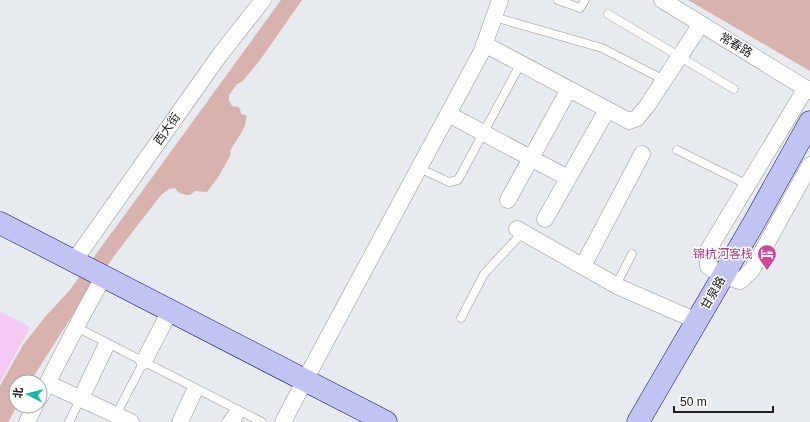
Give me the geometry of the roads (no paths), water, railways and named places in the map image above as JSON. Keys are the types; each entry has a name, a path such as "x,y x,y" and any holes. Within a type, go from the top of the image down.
{"street":[{"name":"西大街","path":"77,263 219,56 264,0"},
{"path":"283,422 482,51 500,0"},
{"name":"常春路","path":"662,0 808,89"},
{"path":"484,44 629,121 636,118 647,106 701,24"},
{"path":"808,89 707,252 708,266 723,276 740,281 752,270 810,165"},
{"path":"508,200 569,90"},
{"path":"546,219 606,110"},
{"path":"448,114 568,178"},
{"name":"甘泉路","path":"638,422 755,221 810,122"},
{"path":"583,266 642,154"},
{"path":"0,223 386,422"},
{"path":"520,230 616,285 697,321"},
{"path":"48,381 104,276"},
{"path":"144,361 170,310"},
{"path":"81,398 106,348"},
{"path":"48,383 125,420"},
{"path":"180,422 193,394"}],"lane":[{"path":"558,0 580,8 585,0"},
{"path":"608,14 734,88"},
{"path":"494,16 602,48 664,80"},
{"path":"419,168 449,182 458,180 521,63"},
{"path":"677,150 748,185"},
{"path":"461,318 484,274 520,230"},
{"path":"616,285 632,254"},
{"path":"76,326 262,422"},
{"path":"125,420 144,361"},
{"path":"69,422 81,398"}],"place":[{"name":"锦杭河客栈","path":"767,271"}]}
